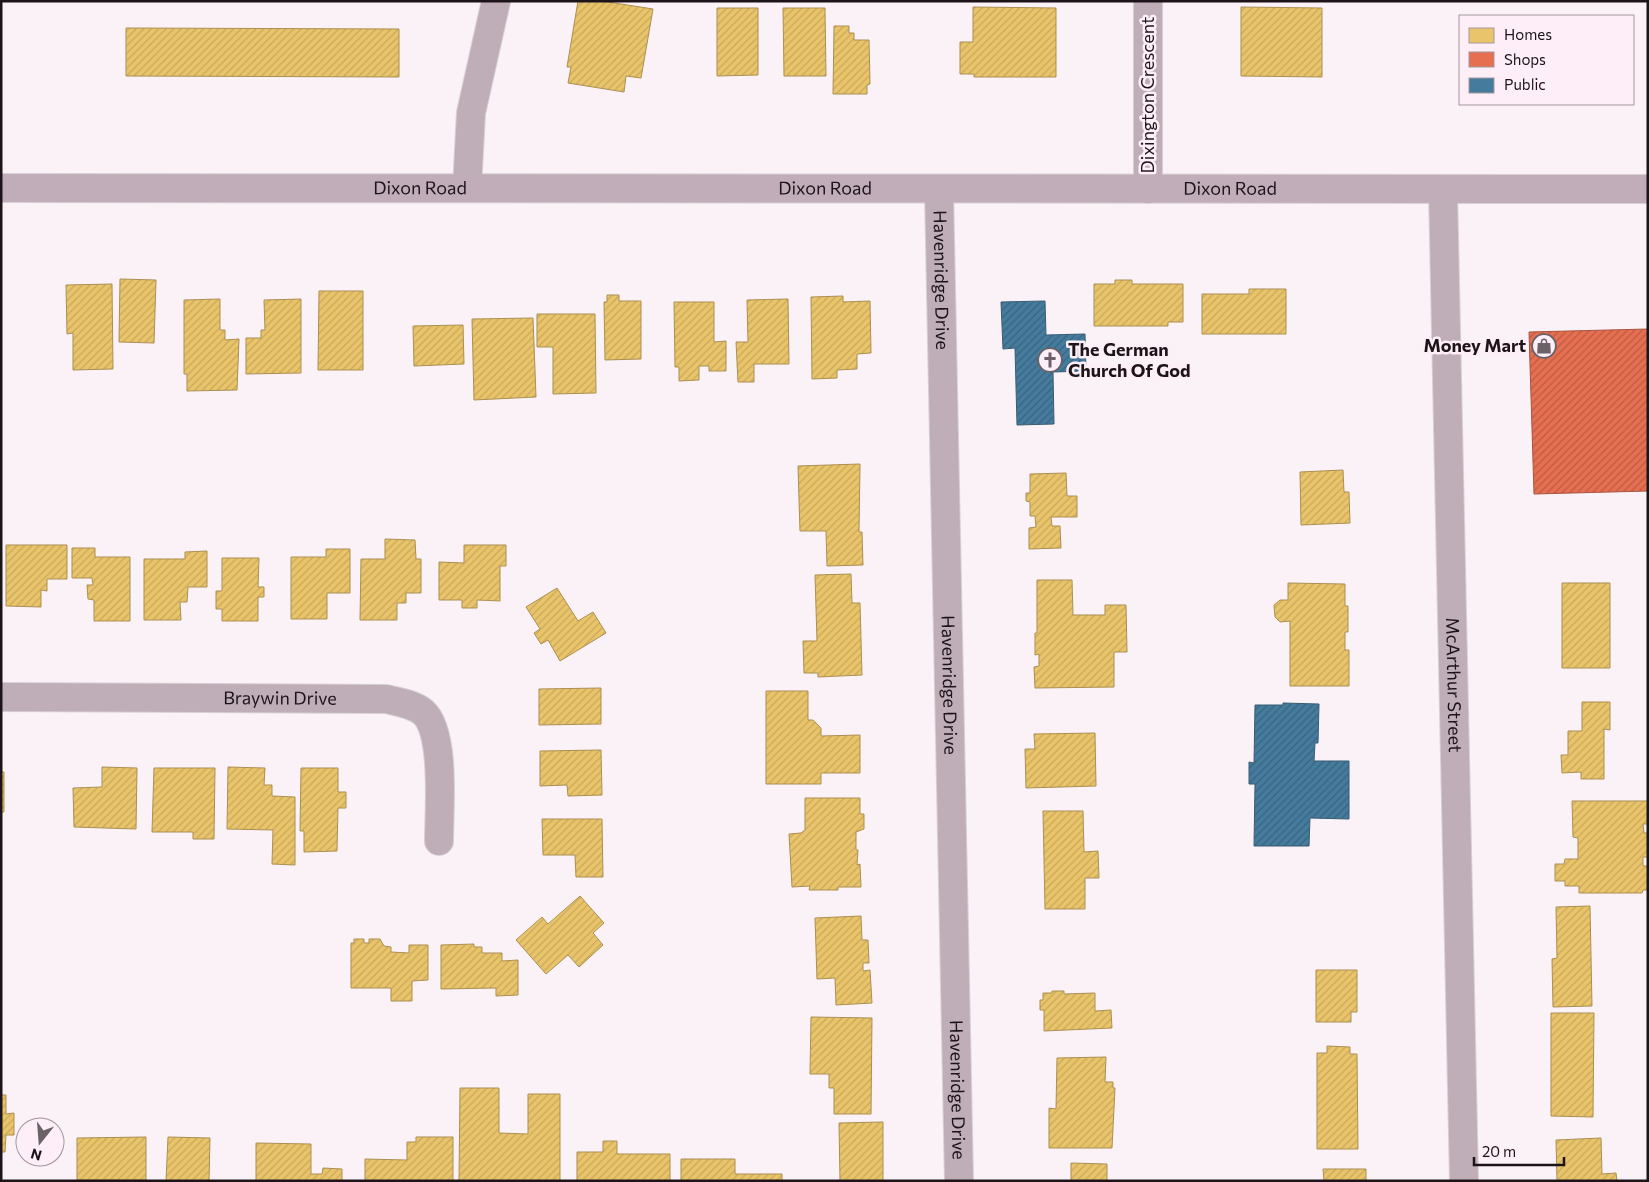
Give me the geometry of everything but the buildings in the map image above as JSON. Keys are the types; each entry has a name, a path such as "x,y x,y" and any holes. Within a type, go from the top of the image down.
{"main road":[{"name":"Dixon Road","path":"1,188 1648,189"}],"street":[{"path":"467,188 471,113 496,1"},
{"name":"Dixington Crescent","path":"1148,1 1148,189"},
{"name":"Havenridge Drive","path":"939,190 959,1181"},
{"name":"McArthur Street","path":"1443,190 1464,1181"},
{"name":"Braywin Drive","path":"1,697 386,699 409,704 423,712 428,719 432,725 438,745 440,841"}],"place":[{"name":"Money Mart","path":"1544,346"},
{"name":"The German Church Of God","path":"1050,360"}]}
